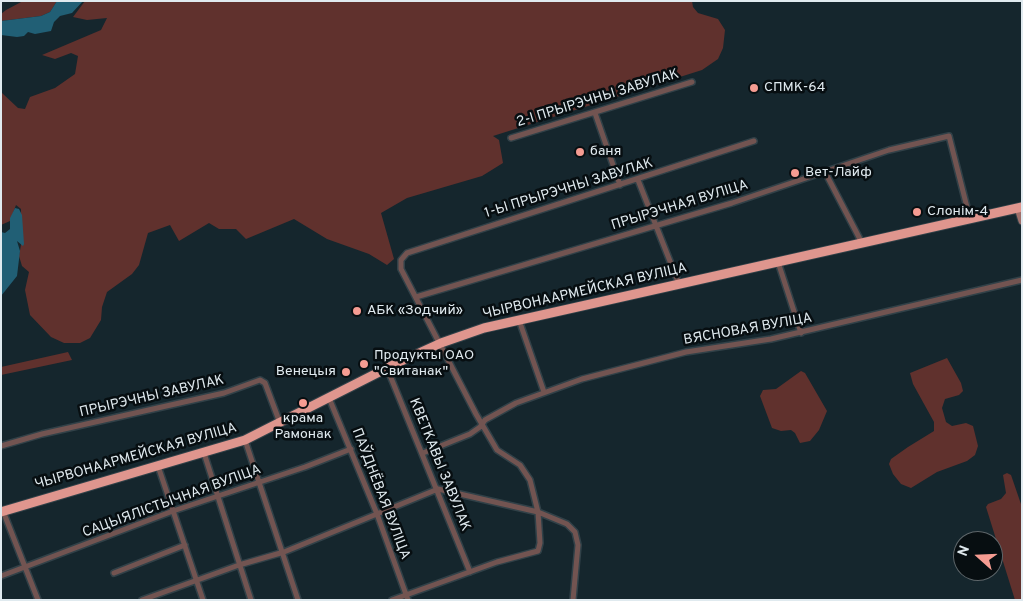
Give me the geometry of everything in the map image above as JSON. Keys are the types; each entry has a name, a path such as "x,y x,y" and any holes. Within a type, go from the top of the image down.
{"highway":[{"name":"ЧЫРВОНААРМЕЙСКАЯ ВУЛІЦА","path":"2,512 245,440 387,368 441,343 519,320 1020,208"}],"street":[{"name":"2-І ПРЫРЭЧНЫ ЗАВУЛАК","path":"511,138 692,82"},
{"path":"594,112 620,185"},
{"name":"ПРЫРЭЧНАЯ ВУЛІЦА","path":"416,297 657,225 826,172 834,167 889,150 950,136 970,220"},
{"name":"1-Ы ПРЫРЭЧНЫ ЗАВУЛАК","path":"416,297 402,269 401,260 406,253 638,180 754,141"},
{"path":"826,172 862,244"},
{"path":"638,180 679,284"},
{"path":"1020,208 1022,220"},
{"path":"778,262 801,333"},
{"name":"ВЯСНОВАЯ ВУЛІЦА","path":"423,453 470,434 484,422 516,403 544,392 626,367 686,352 771,340 1022,280"},
{"path":"392,600 407,597 470,572 538,551 540,542 538,512 530,480 520,465 497,450 484,422 416,297"},
{"path":"519,320 544,392"},
{"name":"КВЕТКАВЫ ЗАВУЛАК","path":"387,368 438,489 470,572"},
{"name":"ПРЫРЭЧНЫ ЗАВУЛАК","path":"1,446 42,434 224,393 260,380 265,383 280,423"},
{"name":"ПАЎДНЁВАЯ ВУЛІЦА","path":"329,398 377,514 407,597"},
{"path":"245,440 284,552 298,600"},
{"name":"САЦЫЯЛІСТЫЧНАЯ ВУЛІЦА","path":"1,576 351,449"},
{"path":"204,453 251,600"},
{"path":"158,466 203,600"},
{"path":"142,600 239,564 284,552 438,489 538,512 567,524 575,532 578,545 573,600"},
{"path":"2,512 38,600"},
{"path":"114,573 185,545"}],"shaded area":[{"path":"23,1 57,1 50,12 41,16 1,21 1,14"},
{"path":"85,1 692,1 693,7 698,13 718,19 725,30 723,48 718,59 702,70 493,136 499,140 503,163 482,176 407,198 381,213 394,259 387,265 369,254 327,239 294,219 246,239 236,229 219,229 209,223 179,241 170,225 148,233 139,265 132,274 107,292 102,307 101,320 90,338 80,343 64,343 51,337 30,315 25,290 29,272 22,266 19,256 21,245 21,209 16,205 10,221 1,225 1,92 18,108 25,109 30,97 55,88 75,74 78,56 71,53 55,59 42,55 101,30 107,18 87,20 73,17"},
{"path":"68,352 72,360 1,375 1,367"},
{"path":"947,358 961,383 963,391 959,395 945,399 942,408 946,422 952,426 966,423 973,426 978,446 975,455 967,461 937,472 911,488 901,484 893,474 889,464 891,459 934,431 934,422 913,384 910,373"},
{"path":"801,371 805,373 827,411 819,430 810,441 800,443 795,433 791,430 781,431 772,428 760,396 763,390 776,389"},
{"path":"1007,473 1011,475 1022,507 1022,600 1015,600 1003,562 1003,531 993,531 986,507 988,504 1001,499 1006,493 1003,475"}],"water":[{"path":"57,1 83,1 72,13 60,16 54,22 51,31 35,34 28,32 24,36 17,37 1,35 1,21 41,16 50,12"},
{"path":"15,208 19,209 22,215 24,244 23,246 17,241 20,251 17,276 1,296 1,232 5,233 10,229 10,218"}],"place":[{"name":"СПМК-64","path":"754,88"},
{"name":"баня","path":"580,152"},
{"name":"Вет-Лайф","path":"795,173"},
{"name":"Слонім-4","path":"917,212"},
{"name":"АБК «Зодчий»","path":"357,311"},
{"name":"Продукты ОАО \"Свитанак\"","path":"364,364"},
{"name":"Венецыя","path":"346,372"},
{"name":"крама Рамонак","path":"303,403"}]}
